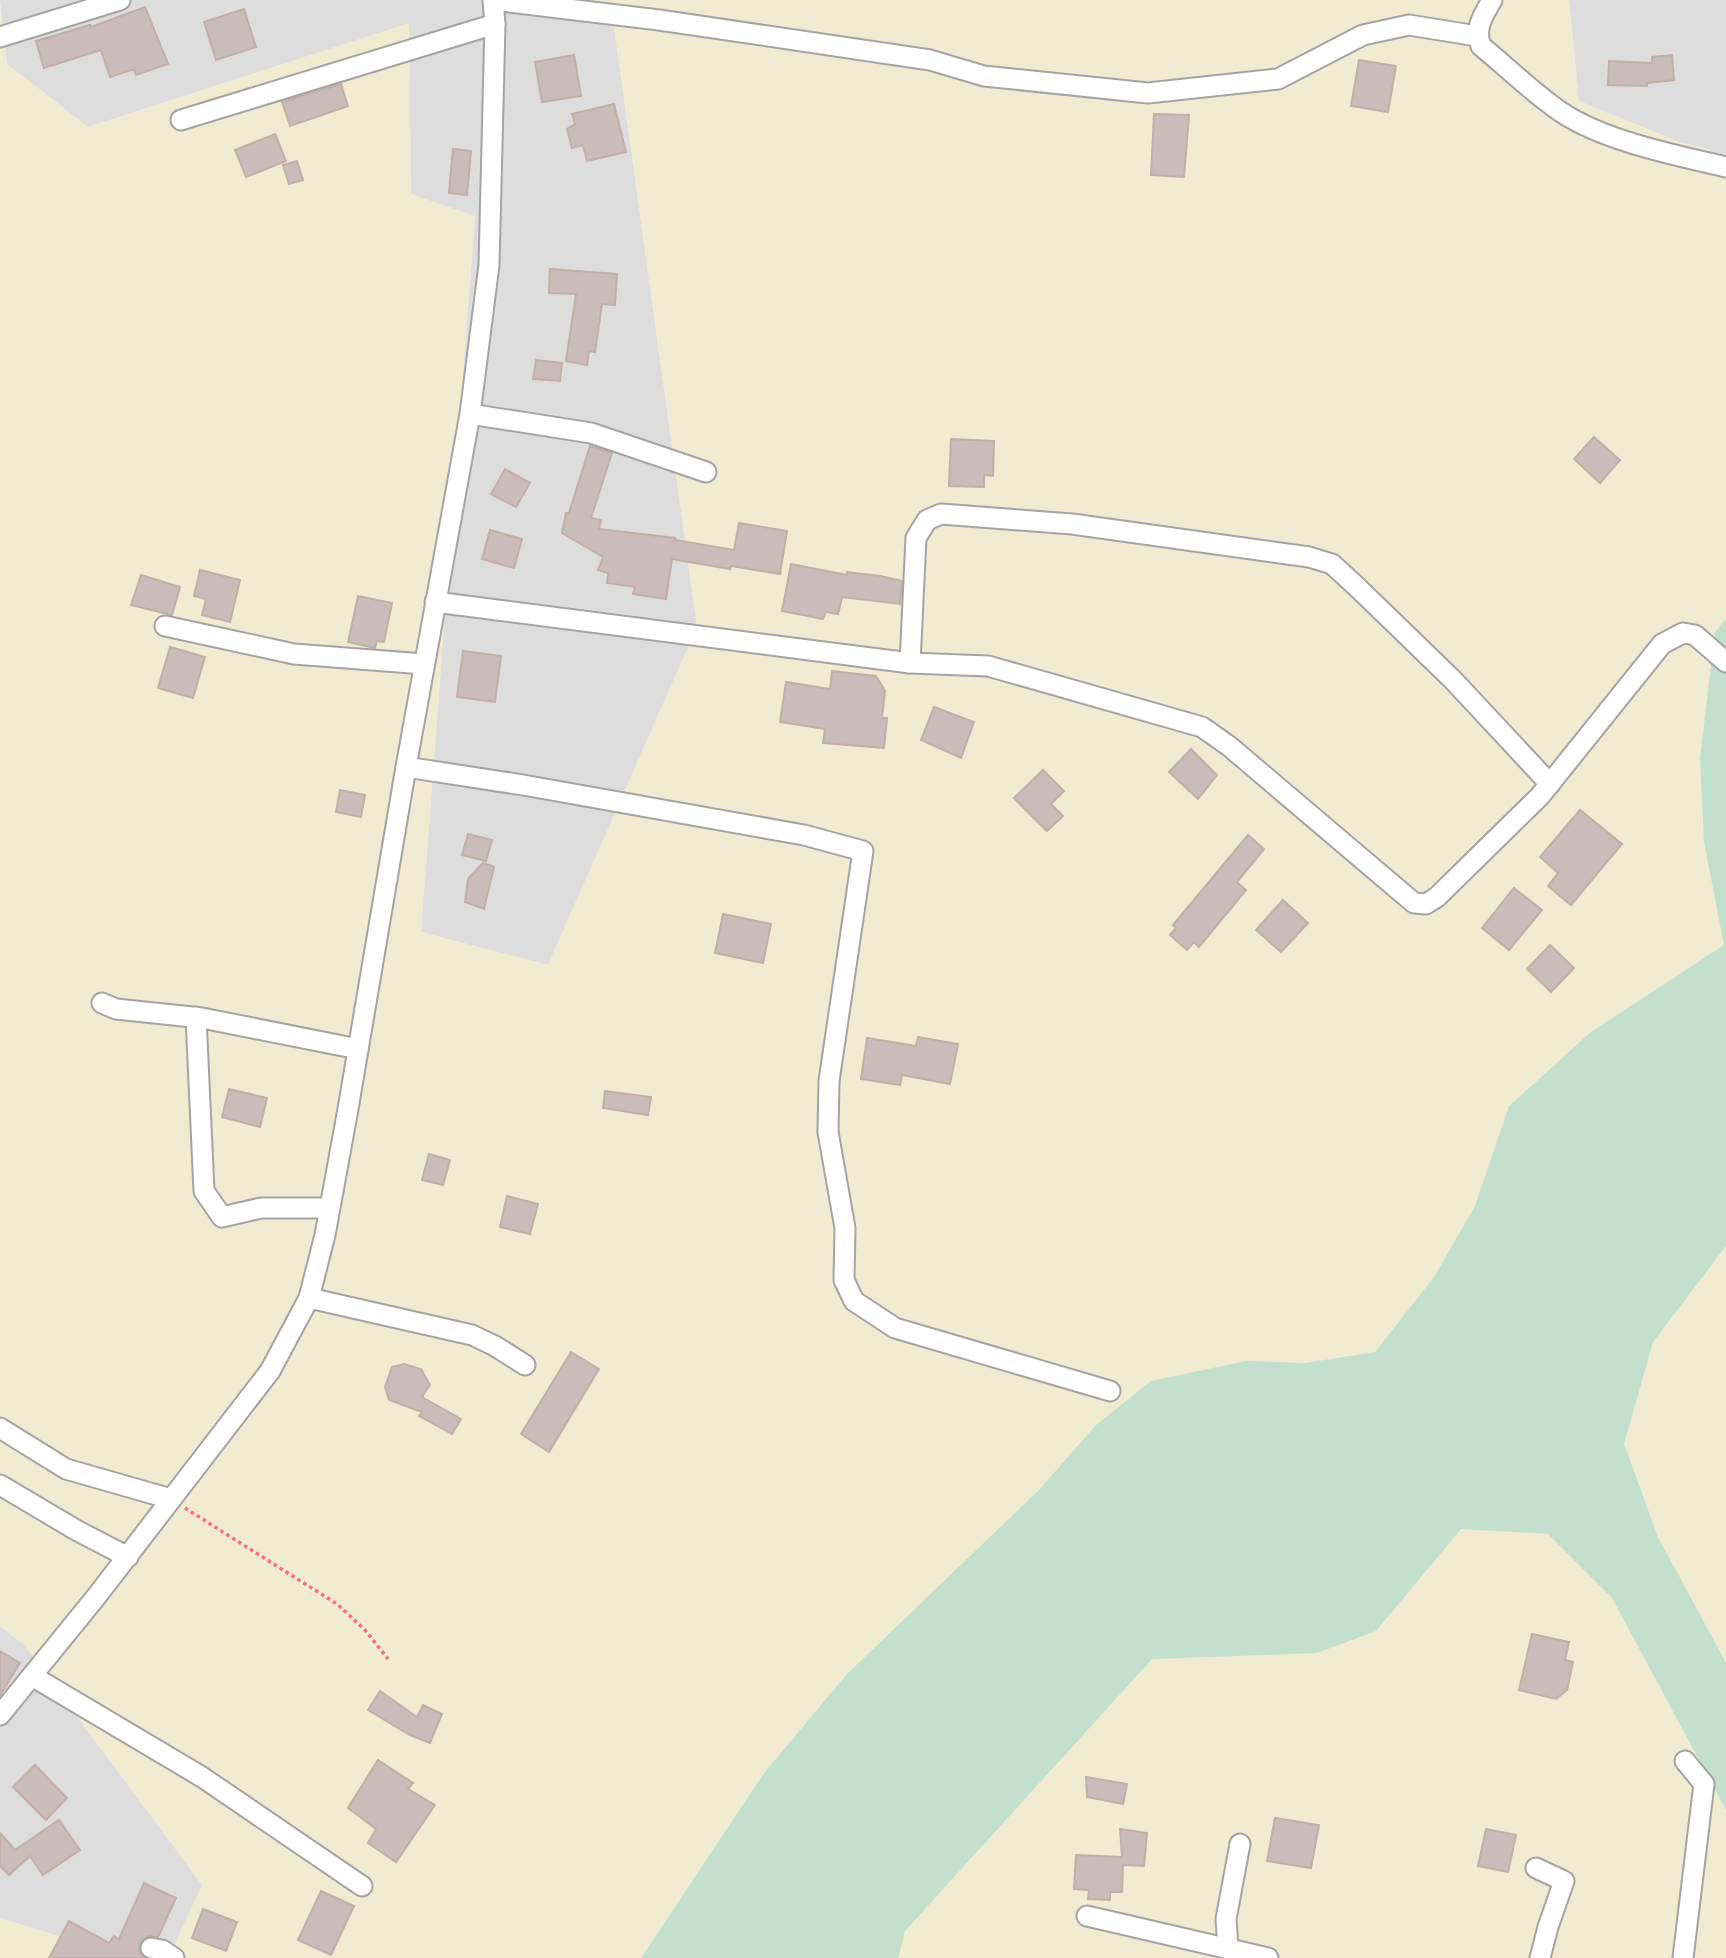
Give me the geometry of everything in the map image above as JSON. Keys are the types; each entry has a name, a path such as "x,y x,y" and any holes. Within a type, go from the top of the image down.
{"street":[{"path":"0,37 120,0"},
{"path":"0,1715 128,1557 270,1370 309,1298 330,1208 470,414 489,265 495,24 493,0 659,20 930,60 984,76 1148,93 1278,79 1363,35 1409,24 1477,36"},
{"path":"1492,0 1479,24 1477,36 1481,46 1562,113 1597,131 1726,167"},
{"path":"181,120 495,24"},
{"path":"470,414 591,433 706,472"},
{"path":"910,663 916,538 927,520 941,514 1072,524 1309,557 1332,564 1356,586 1453,680 1550,784"},
{"path":"435,602 910,663 988,666 1202,727 1413,903 1426,904 1437,897 1550,784 1662,644 1684,633 1695,635 1726,662"},
{"path":"165,626 294,654 424,664"},
{"path":"406,766 804,835 863,851 829,1081 828,1132 845,1227 844,1280 854,1301 895,1328 1110,1391"},
{"path":"102,1003 116,1009 196,1017 358,1049"},
{"path":"196,1017 204,1191 222,1217 261,1208 330,1208"},
{"path":"309,1298 472,1335 525,1364"},
{"path":"0,1428 66,1469 172,1499"},
{"path":"0,1485 128,1557"},
{"path":"32,1676 202,1777 362,1886"},
{"path":"1683,1958 1704,1784 1685,1761"},
{"path":"1228,1949 1226,1919 1240,1844"},
{"path":"1536,1868 1564,1881 1540,1958"},
{"path":"1087,1916 1268,1958"},
{"path":"151,1948 162,1950 174,1958"}],"path":[{"path":"172,1499 337,1604 365,1630 388,1659"}],"shaded area":[{"path":"0,0 515,0 611,5 697,627 548,965 421,932 475,217 411,194 409,24 88,127 7,64"},
{"path":"515,0 1569,0 1579,101 1682,143 1705,148 1726,162 1726,619 1715,632 1700,758 1704,842 1724,945 1591,1032 1509,1106 1475,1206 1434,1277 1375,1352 1305,1363 1246,1361 1095,1426 1039,1490 847,1674 764,1773 641,1958 168,1958 202,1885 23,1644 0,1626 0,12 7,64 88,127 409,23 411,194 475,216 421,932 548,965 697,627 611,5"},
{"path":"1569,0 1726,0 1726,162 1705,148 1682,143 1579,101"},
{"path":"1726,1246 1726,1663 1658,1537 1624,1444 1653,1342"},
{"path":"1461,1529 1548,1534 1612,1598 1726,1810 1726,1958 898,1958 905,1931 1152,1659 1317,1653 1376,1631"},
{"path":"0,1626 23,1644 203,1886 168,1958 128,1958 0,1918"},
{"path":"0,1918 88,1945 128,1958 0,1958"}],"green space":[{"path":"1726,619 1726,1246 1653,1342 1624,1444 1658,1537 1726,1663 1726,1810 1612,1598 1548,1534 1461,1529 1376,1631 1317,1653 1152,1659 905,1931 898,1958 641,1958 764,1773 847,1674 1039,1490 1095,1426 1151,1381 1246,1361 1305,1363 1375,1352 1434,1277 1475,1206 1509,1106 1591,1032 1724,945 1704,842 1700,758 1715,632"}],"building":[{"path":"145,7 168,64 136,75 134,69 110,77 101,50 44,68 36,41 90,25 91,27"},
{"path":"244,9 256,47 216,60 204,22"},
{"path":"574,55 581,96 542,102 535,62"},
{"path":"1672,55 1674,80 1647,83 1647,86 1608,85 1609,61 1652,63 1652,57"},
{"path":"1359,60 1396,66 1388,112 1351,106"},
{"path":"341,84 348,106 290,126 282,102"},
{"path":"614,104 626,152 587,161 583,145 572,148 567,129 575,124 572,114"},
{"path":"1154,114 1189,115 1184,177 1151,175"},
{"path":"275,134 286,161 246,177 235,150"},
{"path":"453,149 471,151 467,195 449,193"},
{"path":"297,161 303,180 289,184 283,165"},
{"path":"550,269 617,274 615,305 602,304 595,352 589,351 587,365 566,361 576,294 549,293"},
{"path":"536,360 562,363 560,381 533,379"},
{"path":"1594,437 1620,460 1600,483 1574,459"},
{"path":"951,439 994,441 993,476 984,475 984,487 949,486"},
{"path":"590,446 612,453 591,518 601,520 599,529 675,538 734,550 739,523 787,531 780,574 672,559 666,599 633,594 635,587 607,583 608,573 598,570 603,557 562,533 566,513 569,513"},
{"path":"505,469 530,483 516,507 491,494"},
{"path":"490,530 522,539 514,568 482,559"},
{"path":"791,564 847,575 847,572 902,581 900,604 842,597 838,614 826,612 823,619 782,611"},
{"path":"200,570 240,580 230,622 202,615 206,599 194,596"},
{"path":"141,575 180,587 172,615 131,605"},
{"path":"358,596 392,603 384,642 377,641 375,648 348,642"},
{"path":"170,647 205,657 193,698 158,688"},
{"path":"463,651 501,656 495,702 457,697"},
{"path":"832,671 876,676 885,691 882,718 887,718 884,748 823,743 825,729 780,722 786,682 830,689"},
{"path":"934,707 974,722 961,758 921,740"},
{"path":"1191,749 1217,775 1198,799 1169,772"},
{"path":"1043,770 1064,791 1051,804 1063,816 1047,831 1014,798"},
{"path":"340,790 365,795 361,817 336,812"},
{"path":"1580,810 1622,844 1571,905 1548,886 1558,873 1540,857"},
{"path":"468,834 492,840 486,861 462,855"},
{"path":"1248,835 1264,849 1237,882 1246,890 1199,947 1194,942 1187,950 1170,935 1176,928 1173,925"},
{"path":"483,863 494,867 484,909 465,902 468,879"},
{"path":"1514,888 1542,910 1509,950 1482,928"},
{"path":"1283,900 1308,923 1281,952 1256,930"},
{"path":"723,914 771,924 763,963 715,953"},
{"path":"1550,945 1574,968 1551,992 1527,969"},
{"path":"918,1037 958,1044 950,1084 902,1075 900,1085 861,1079 867,1038 916,1046"},
{"path":"229,1089 267,1098 260,1127 222,1117"},
{"path":"605,1091 651,1097 648,1115 603,1108"},
{"path":"429,1154 450,1160 443,1185 422,1180"},
{"path":"507,1196 538,1204 530,1234 500,1227"},
{"path":"571,1352 599,1369 549,1452 521,1434"},
{"path":"404,1364 421,1369 430,1385 422,1397 461,1419 452,1434 419,1416 422,1412 389,1400 385,1387 392,1367"},
{"path":"1532,1634 1569,1642 1565,1660 1573,1662 1567,1690 1556,1699 1519,1690"},
{"path":"0,1651 20,1663 0,1695"},
{"path":"380,1691 417,1717 423,1705 442,1714 430,1743 410,1735 368,1710"},
{"path":"378,1760 413,1783 408,1789 435,1805 396,1862 368,1843 376,1829 348,1808"},
{"path":"35,1765 67,1798 46,1820 13,1787"},
{"path":"1086,1777 1127,1784 1123,1804 1087,1797"},
{"path":"1275,1818 1319,1825 1311,1868 1267,1861"},
{"path":"59,1820 80,1850 43,1875 30,1856 9,1875 0,1866 0,1833 15,1850"},
{"path":"1120,1829 1147,1833 1144,1866 1123,1865 1122,1892 1110,1892 1110,1900 1088,1899 1089,1890 1074,1889 1076,1855 1122,1857"},
{"path":"1486,1829 1516,1835 1508,1872 1478,1866"},
{"path":"144,1883 176,1898 158,1937 148,1936 141,1941 139,1951 144,1958 49,1958 69,1921 109,1943 114,1936 119,1939"},
{"path":"321,1891 354,1906 331,1955 298,1940"},
{"path":"203,1909 237,1922 226,1951 192,1938"}]}
